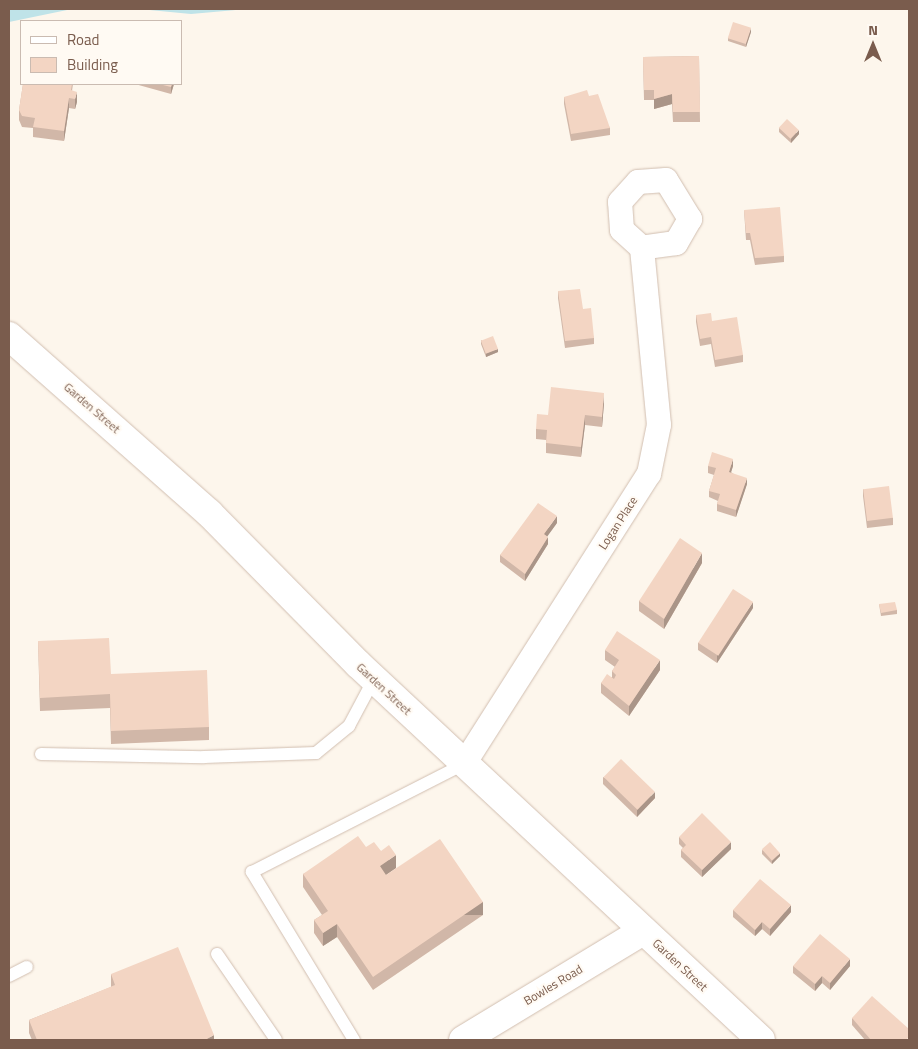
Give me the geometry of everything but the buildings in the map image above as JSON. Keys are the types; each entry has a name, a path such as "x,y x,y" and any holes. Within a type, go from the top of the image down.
{"street":[{"name":"Logan Place","path":"464,764 650,474 659,425 642,248"},
{"name":"Garden Street","path":"9,336 209,513 374,680 761,1040"},
{"name":"Bowles Road","path":"462,1040 643,930"}],"lane":[{"path":"41,754 204,757 316,753 349,726 374,680"},
{"path":"354,1040 252,872 464,764"},
{"path":"217,954 276,1040"},
{"path":"9,976 27,967"}],"water":[{"path":"9,9 72,9 9,22"},
{"path":"139,9 247,9 191,14"}]}
